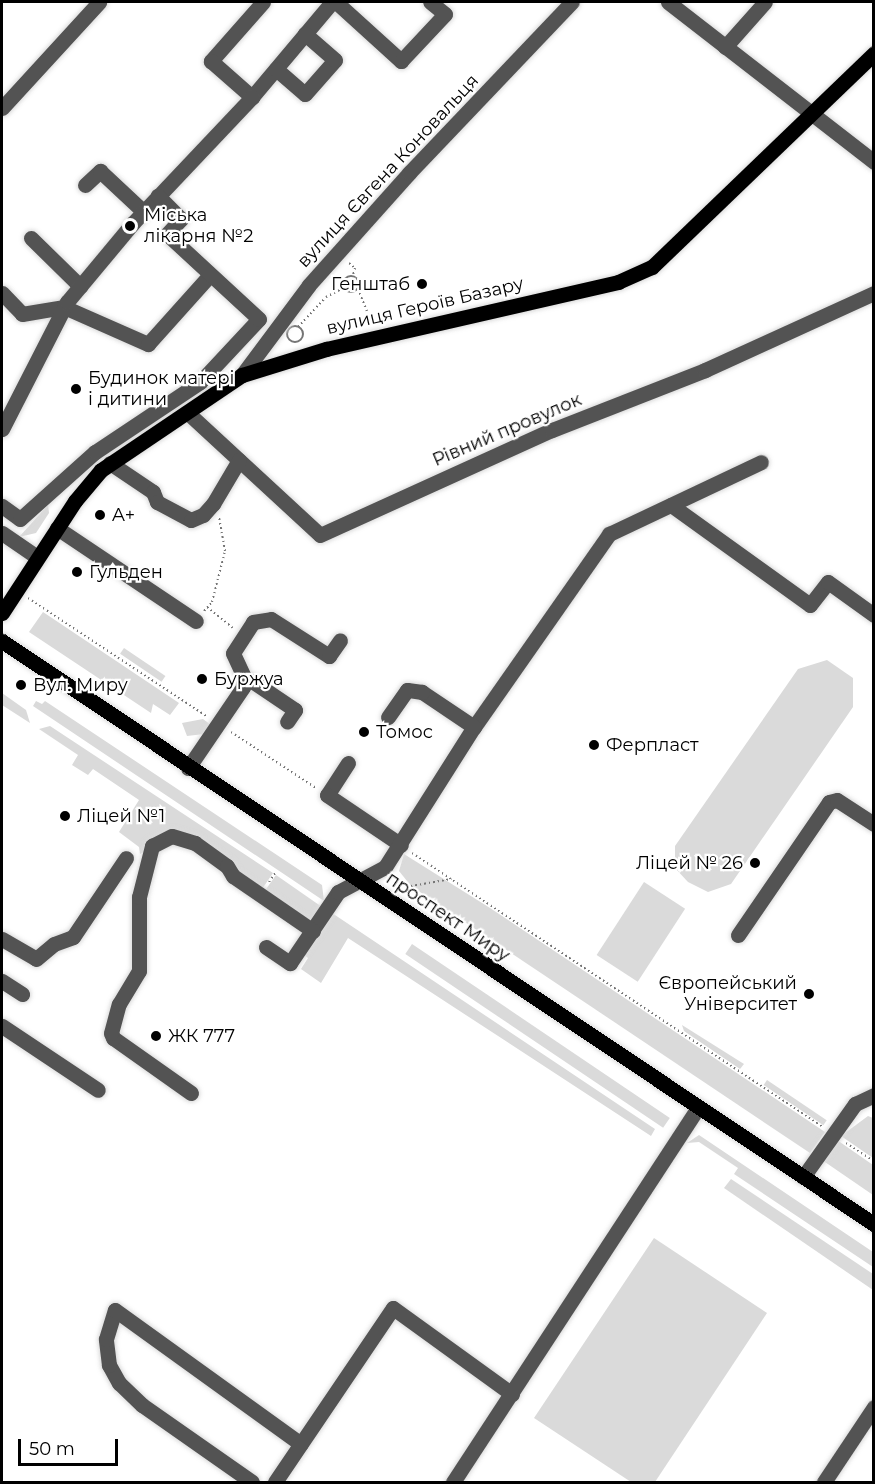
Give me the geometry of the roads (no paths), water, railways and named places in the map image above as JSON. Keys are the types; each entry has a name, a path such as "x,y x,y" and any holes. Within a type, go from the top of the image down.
{"main road":[{"name":"вулиця Героїв Базару","path":"2,613 86,487 110,463 189,414 242,375 326,349 618,282 652,267 810,111 873,53"},
{"name":"проспект Миру","path":"2,641 188,768 873,1224"}],"street":[{"path":"2,108 99,2"},
{"path":"252,97 211,61 263,2"},
{"path":"2,429 64,307 80,286 158,196 252,97 334,2 401,61 445,15 430,2"},
{"name":"вулиця Євгена Коновальця","path":"242,375 309,285 409,172 572,2"},
{"path":"668,2 873,162"},
{"path":"725,47 765,2"},
{"path":"276,69 305,94 335,60 305,34"},
{"path":"85,185 100,171 144,212"},
{"path":"2,506 20,519 95,452 205,378 259,319 167,234 181,219 158,196"},
{"path":"32,238 80,286"},
{"path":"2,293 22,314 64,307 148,344 210,275"},
{"name":"Рівний провулок","path":"189,414 320,535 552,430 705,370 873,292"},
{"path":"139,423 149,439"},
{"path":"110,463 153,492 158,502 183,519 191,520 203,515 213,504 239,460"},
{"path":"266,948 290,963 338,892 385,867 474,728 609,534 761,462"},
{"path":"671,505 810,604 828,582 873,615"},
{"path":"57,528 196,621"},
{"path":"2,533 38,557"},
{"path":"245,682 233,652 253,622 264,618 329,656 339,640"},
{"path":"188,768 245,682 252,681 295,710 287,722"},
{"path":"388,717 407,690 422,692 474,728"},
{"path":"348,763 327,795 401,845"},
{"path":"738,935 829,802 837,800 873,824"},
{"path":"191,1093 113,1038 111,1033 119,1004 139,971 139,897 152,846 172,836 195,843 227,866 233,876 313,931"},
{"path":"2,939 36,959 54,944 73,937 126,858"},
{"path":"2,981 22,994"},
{"path":"2,1026 98,1090"},
{"path":"803,1177 855,1104 873,1095"},
{"path":"453,1482 698,1107"},
{"path":"275,1482 393,1308 512,1394"},
{"path":"252,1482 142,1406 119,1383 109,1365 106,1338 115,1310 301,1444"},
{"path":"824,1482 873,1407"}],"place":[{"name":"Міська лікарня №2","path":"130,226"},
{"name":"Генштаб","path":"422,284"},
{"name":"Будинок матері і дитини","path":"76,389"},
{"name":"A+","path":"100,515"},
{"name":"Гульден","path":"77,572"},
{"name":"Буржуа","path":"202,679"},
{"name":"Вул. Миру","path":"21,685"},
{"name":"Томос","path":"364,732"},
{"name":"Ферпласт","path":"594,745"},
{"name":"Ліцей №1","path":"65,816"},
{"name":"Ліцей № 26","path":"755,863"},
{"name":"Європейський Університет","path":"809,994"},
{"name":"ЖК 777","path":"156,1036"}]}
